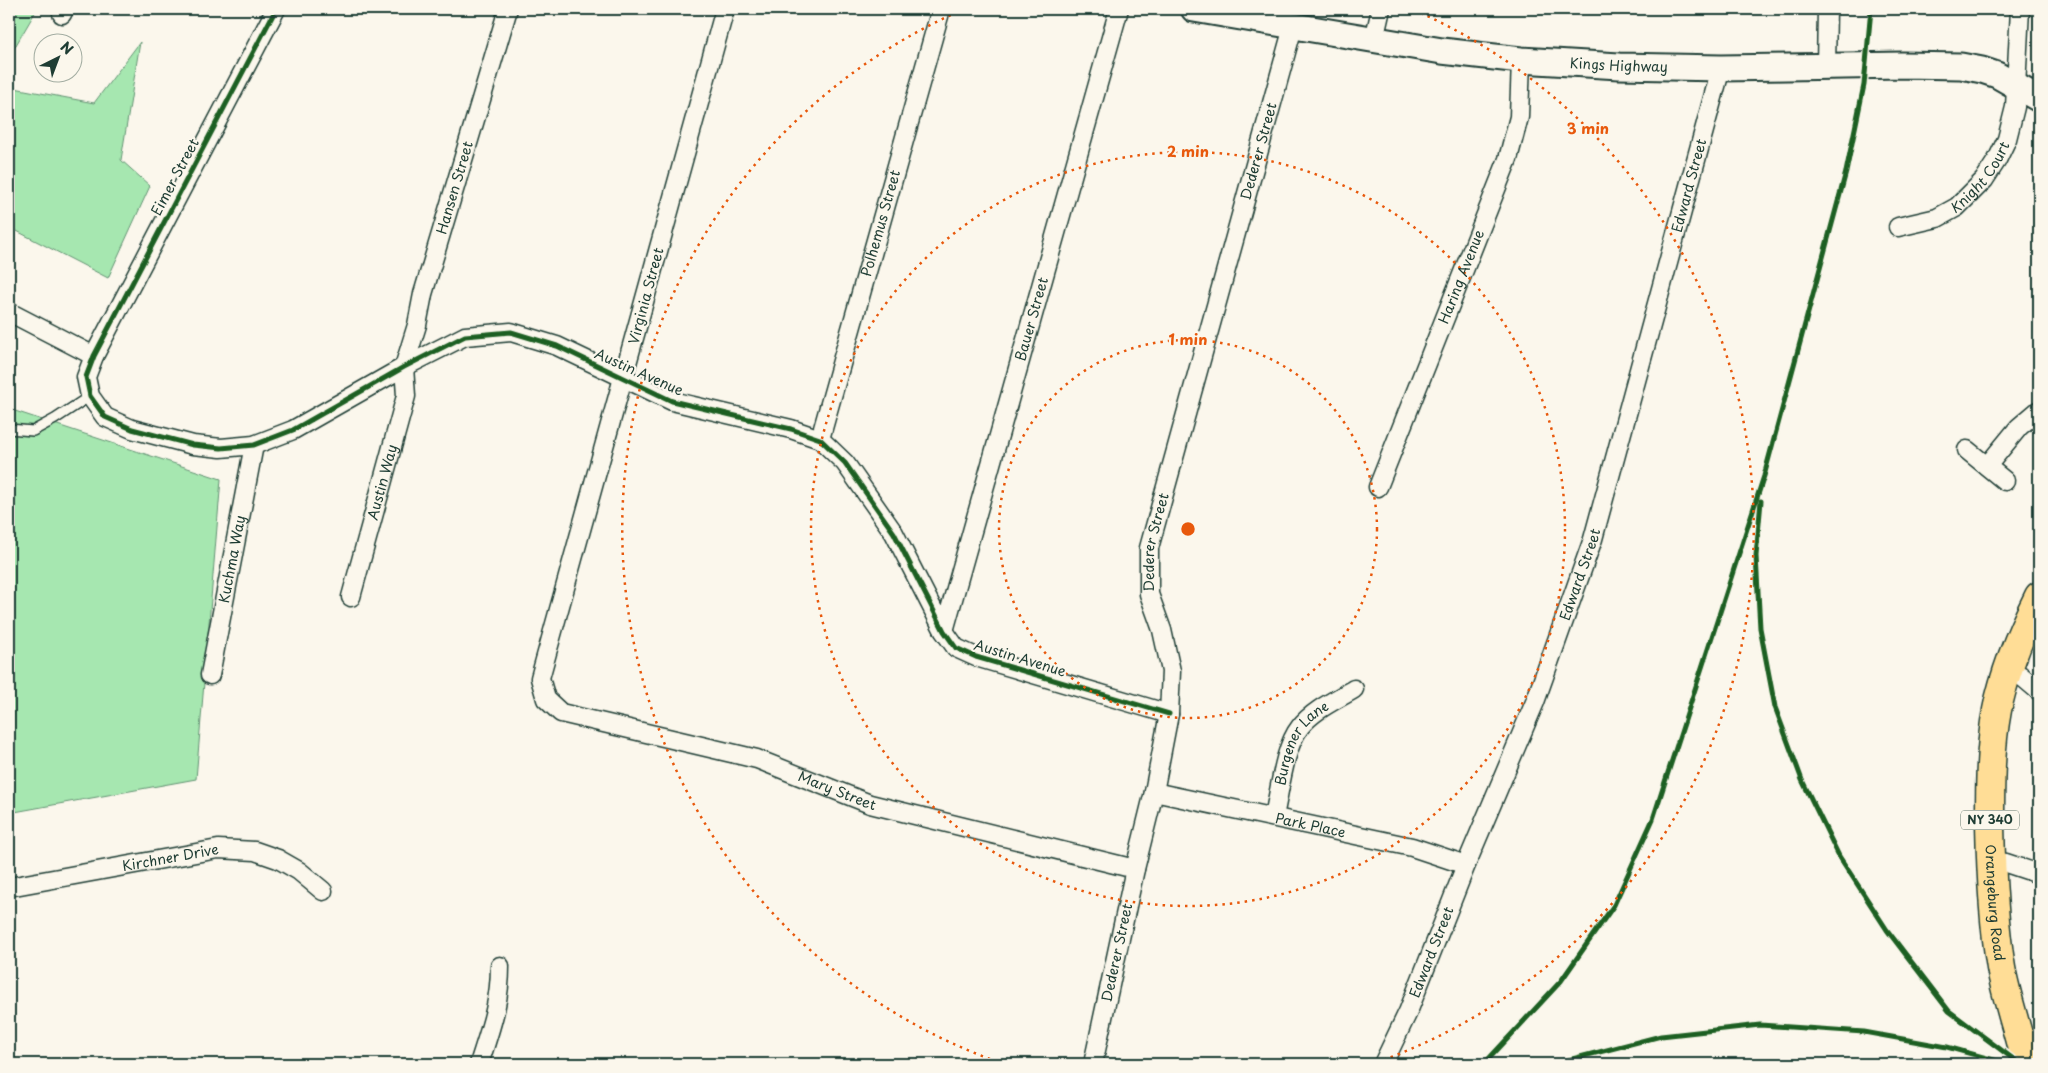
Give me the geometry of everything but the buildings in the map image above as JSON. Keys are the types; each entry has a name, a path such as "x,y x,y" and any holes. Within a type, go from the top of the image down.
{"main road":[{"name":"Orangeburg Road","path":"2029,1052 2000,962 1991,861 1991,758 1997,710 2007,671 2039,596"}],"street":[{"name":"Eimer Street","path":"94,356 276,9"},
{"name":"Hansen Street","path":"404,367 417,325 425,284 508,9"},
{"name":"Virginia Street","path":"546,699 540,678 725,9"},
{"name":"Polhemus Street","path":"820,440 941,9"},
{"name":"Bauer Street","path":"944,631 1119,9"},
{"name":"Kings Highway","path":"1194,9 1442,51 1521,60 1619,66 1721,68 1961,66 1989,72 2039,99"},
{"path":"1374,40 1380,9"},
{"path":"1826,67 1827,9"},
{"name":"Knight Court","path":"1898,227 1926,221 1947,213 1963,202 1984,180 1997,160 2007,139 2015,107 2020,9"},
{"name":"Dederer Street","path":"1094,1064 1135,869 1154,792 1169,714 1171,671 1162,630 1149,594 1149,548 1293,27"},
{"name":"Haring Avenue","path":"1378,487 1508,159 1519,117 1521,60"},
{"name":"Edward Street","path":"1383,1064 1408,1012 1466,865 1535,702 1593,539 1721,68"},
{"path":"9,312 94,356 86,377 90,396"},
{"name":"Austin Avenue","path":"90,396 105,417 132,428 193,445 222,448 254,445 293,430 404,367 464,336 511,332 556,346 672,401 791,429 820,440 845,464 894,533 944,631 956,648 976,657 1169,714"},
{"name":"Austin Way","path":"351,597 406,396 404,367"},
{"path":"1987,466 2019,427 2039,410"},
{"name":"Kuchma Way","path":"210,675 254,445"},
{"path":"1967,450 2005,481"},
{"path":"2007,671 2020,675 2039,691"},
{"name":"Burgener Lane","path":"1274,816 1289,749 1299,727 1321,708 1354,689"},
{"name":"Mary Street","path":"546,699 561,712 757,759 870,804 1135,869"},
{"name":"Park Place","path":"1154,792 1412,846 1466,865"},
{"name":"Kirchner Drive","path":"9,888 218,849 256,851 278,859 299,871 322,891"},
{"path":"1991,861 2006,863 2039,874"},
{"path":"478,1064 496,1011 500,989 500,966"}],"lane":[{"path":"9,429 33,431 90,396"}],"green space":[{"path":"9,9 37,9 9,57"},
{"path":"140,42 121,160 150,186 108,278 9,227 9,87 94,103"},
{"path":"9,409 221,479 196,779 9,813"}],"cycle path":[{"path":"276,9 94,356 86,377 90,396 105,417 132,429 193,445 221,448 254,445 293,430 404,367 465,336 511,332 557,346 672,401 791,429 820,439 845,463 894,533 944,631 956,648 976,657 1169,714"},
{"path":"1484,1064 1561,981 1614,905 1653,819 1764,476 1846,172 1864,85 1871,9"},
{"path":"1761,501 1756,556 1760,628 1775,707 1802,780 1839,856 1887,930 1949,1011 2020,1064"},
{"path":"1553,1064 1661,1036 1760,1025 1864,1032 1947,1047 2008,1064"}]}
